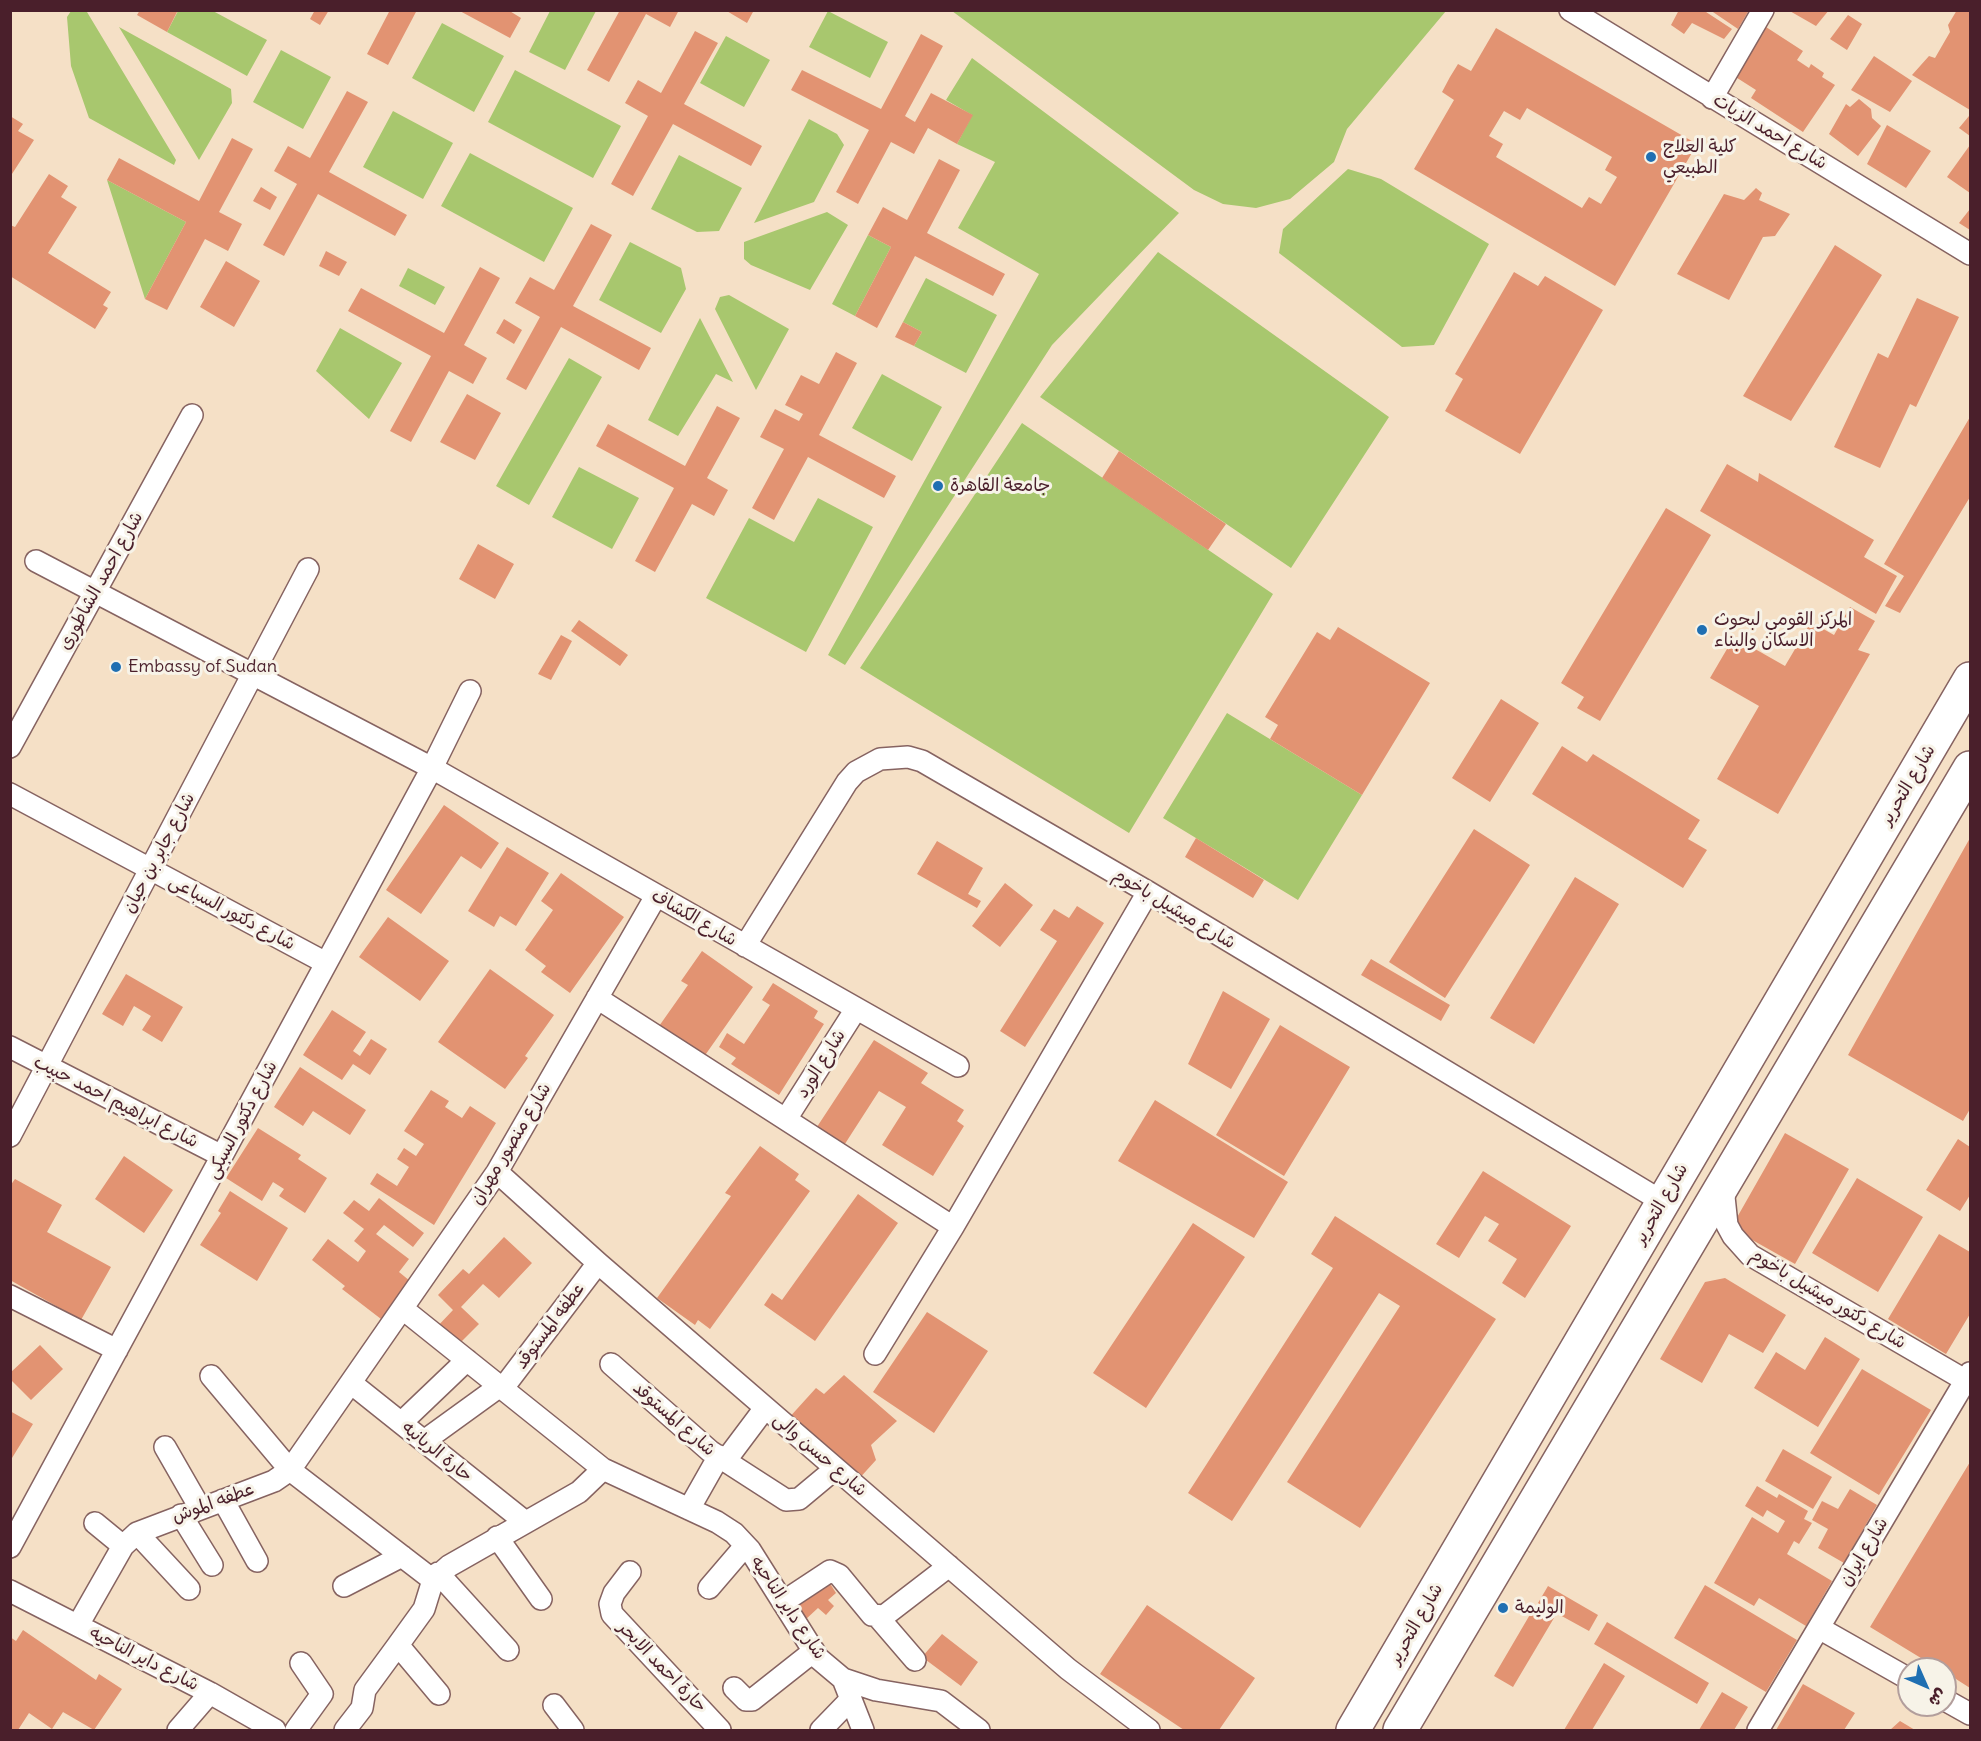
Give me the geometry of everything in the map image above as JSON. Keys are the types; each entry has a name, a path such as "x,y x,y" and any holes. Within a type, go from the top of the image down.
{"main road":[{"name":"شارع التحرير","path":"1353,1731 1971,679"},
{"path":"1400,1731 1971,768"},
{"path":"1881,830 1882,845 1893,856 1907,859 1921,853"},
{"path":"1844,892 1858,888 1872,892 1881,904 1882,918"},
{"path":"1478,1516 1482,1534 1490,1540 1508,1541 1516,1535"},
{"path":"1427,1604 1436,1599 1446,1598 1463,1608 1467,1618"}],"street":[{"path":"1712,98 1763,10"},
{"name":"شارع احمد الزيات","path":"1573,12 1971,254"},
{"name":"شارع احمد الشاطورى","path":"10,747 192,415"},
{"name":"شارع الكشاف","path":"36,561 432,768 958,1066"},
{"name":"شارع جابر بن حيان","path":"10,1136 308,569"},
{"name":"شارع دكتور السبكى","path":"10,1547 432,768 470,690"},
{"name":"شارع ميشيل باخوم","path":"745,946 847,782 868,765 894,757 915,759 934,767 1148,892 1663,1202"},
{"name":"شارع دكتور السباعى","path":"10,794 326,963"},
{"path":"875,1354 953,1227 1148,892"},
{"name":"شارع منصور مهران","path":"351,1383 496,1172 656,896"},
{"path":"597,998 953,1227"},
{"name":"شارع الورد","path":"786,1119 856,1009"},
{"name":"شارع ابراهيم احمد حبيب","path":"10,1047 222,1156"},
{"name":"شارع حسن والى","path":"496,1172 1068,1669 1149,1731"},
{"name":"شارع دكتور ميشيل باخوم","path":"1723,1187 1722,1200 1727,1225 1750,1256 1969,1379"},
{"name":"عطفه المستوقد","path":"424,1441 501,1387 598,1263"},
{"path":"10,1296 117,1350"},
{"name":"شارع داير الناحيه","path":"403,1309 603,1469 717,1522 734,1533 745,1545 814,1651 843,1679 876,1690 941,1701 956,1710 979,1731"},
{"path":"401,1423 467,1360"},
{"name":"شارع المستوقد","path":"611,1364 723,1458 689,1509"},
{"path":"211,1376 290,1470 402,1556 436,1576 508,1650"},
{"name":"شارع ايران","path":"1758,1731 1969,1379"},
{"name":"حارة الريانيه","path":"351,1383 524,1521"},
{"name":"عطفه الموش","path":"130,1539 190,1511 274,1481 290,1470 351,1383"},
{"path":"765,1408 723,1458 791,1502 799,1499 836,1468"},
{"path":"165,1447 212,1565"},
{"path":"345,1731 362,1708 365,1690 430,1599 436,1576 524,1521 554,1508 579,1492 603,1469"},
{"path":"223,1500 257,1561"},
{"path":"95,1523 130,1539 189,1589"},
{"path":"497,1537 541,1599"},
{"path":"78,1625 130,1539"},
{"path":"709,1588 745,1545"},
{"path":"344,1586 402,1556"},
{"path":"878,1617 884,1616 949,1566"},
{"path":"783,1602 830,1571 839,1575 868,1611 878,1617 915,1660"},
{"name":"حارة احمد الابحر","path":"630,1572 614,1593 610,1604 612,1614 720,1731"},
{"name":"شارع داير الناحيه","path":"10,1591 210,1693 275,1731"},
{"path":"1819,1628 1897,1672"},
{"path":"398,1645 440,1694"},
{"path":"734,1688 746,1700 752,1700 814,1651"},
{"path":"297,1731 322,1694 301,1663"},
{"path":"843,1679 863,1731"},
{"path":"178,1731 210,1693"},
{"path":"821,1731 851,1699"},
{"path":"554,1705 573,1731"},
{"path":"1957,1706 1971,1714"}],"green space":[{"path":"71,11 87,12 176,160 174,165 89,118 71,66 67,17"},
{"path":"178,11 213,11 267,40 247,76 167,32"},
{"path":"550,11 596,11 565,70 529,52"},
{"path":"828,11 888,42 870,78 809,47"},
{"path":"952,11 1446,11 1347,129 1334,162 1290,199 1256,208 1223,204 1194,190"},
{"path":"442,23 504,56 474,112 412,78"},
{"path":"119,27 231,89 232,103 199,160"},
{"path":"726,36 770,60 744,107 700,83"},
{"path":"281,50 331,77 303,129 253,102"},
{"path":"972,58 1179,213 1052,345 845,665 828,655 1039,274 958,228 995,162 957,144 972,115 946,100"},
{"path":"515,70 621,126 593,178 488,122"},
{"path":"393,111 453,143 423,199 363,167"},
{"path":"809,119 837,134 844,145 814,202 754,223"},
{"path":"470,153 573,208 544,262 441,206"},
{"path":"679,155 742,188 719,231 697,232 651,209"},
{"path":"1348,169 1381,179 1489,244 1434,345 1402,347 1279,253 1283,229"},
{"path":"107,180 186,222 145,299"},
{"path":"827,212 848,225 810,290 751,265 744,259 744,242"},
{"path":"868,235 891,247 855,316 832,304"},
{"path":"630,242 681,268 686,289 661,333 599,300"},
{"path":"1158,252 1389,417 1291,568 1040,397"},
{"path":"408,268 445,287 435,305 399,286"},
{"path":"926,278 997,315 966,373 914,346 922,332 903,322"},
{"path":"729,295 789,329 756,390 715,309 720,297"},
{"path":"700,318 733,382 716,374 678,436 648,420"},
{"path":"340,328 402,363 369,419 316,371"},
{"path":"569,358 602,377 529,505 496,486"},
{"path":"882,374 942,407 912,461 852,428"},
{"path":"1022,423 1273,594 1129,833 860,668"},
{"path":"579,467 639,498 612,549 552,517"},
{"path":"818,498 873,527 806,652 706,598 749,518 794,542"},
{"path":"1227,713 1362,795 1298,900 1163,818"}],"building":[{"path":"140,10 178,10 167,32 137,15"},
{"path":"315,10 329,10 320,25 310,19"},
{"path":"390,10 417,10 388,65 367,54"},
{"path":"458,10 508,10 521,18 510,38"},
{"path":"620,10 679,10 670,27 646,14 609,82 587,70"},
{"path":"725,10 754,10 747,23"},
{"path":"1679,10 1703,10 1732,29 1724,39 1692,23 1684,34 1671,25"},
{"path":"1710,10 1749,10 1738,29"},
{"path":"1788,10 1829,10 1816,26"},
{"path":"1957,10 1970,12 1970,110 1912,75 1929,56 1935,58 1950,32 1948,25"},
{"path":"1848,15 1862,24 1847,50 1830,39"},
{"path":"1766,27 1803,51 1797,60 1809,68 1811,64 1824,73 1822,77 1835,85 1803,132 1751,98 1756,90 1734,76"},
{"name":"كلية العلاج الطبيعي","path":"1496,28 1697,144 1615,286 1414,169 1454,100 1442,92 1450,77 1458,64 1471,71","holes":["1527,108 1612,157 1605,170 1617,177 1601,204 1589,197 1582,208 1496,157 1503,144 1489,136 1504,111 1520,120"]},
{"path":"695,31 718,43 684,104 762,146 751,166 673,124 633,196 611,184 648,116 625,103 638,80 661,93"},
{"path":"921,34 943,46 905,116 915,122 931,93 973,115 957,144 928,128 914,154 891,142 858,204 836,192 869,130 791,90 802,70 881,109"},
{"path":"1874,56 1912,81 1890,112 1851,90"},
{"path":"347,91 368,102 329,172 407,215 395,236 318,194 284,256 263,245 297,184 274,171 288,146 310,158"},
{"path":"1859,99 1871,109 1872,118 1881,126 1858,156 1829,134 1846,104 1850,107"},
{"path":"10,116 23,124 18,131 34,140 10,177"},
{"path":"1970,117 1970,136 1959,128"},
{"path":"1887,125 1931,151 1906,188 1867,164"},
{"path":"232,138 253,149 219,212 242,224 228,251 205,239 167,310 145,299 186,222 107,180 119,158 199,201"},
{"path":"1970,145 1970,193 1947,177"},
{"path":"939,159 960,170 927,233 1005,274 993,296 915,256 877,328 855,316 891,247 868,235 883,207 907,220"},
{"path":"49,174 68,186 61,197 77,207 48,253 111,292 103,305 108,308 95,329 10,276 10,225 15,227"},
{"path":"261,187 277,197 270,210 253,201"},
{"path":"1756,188 1762,193 1759,200 1790,214 1775,236 1763,237 1729,300 1677,274 1724,194 1744,200"},
{"path":"1970,209 1970,230 1959,223"},
{"path":"591,224 612,235 573,306 651,348 639,370 561,327 526,390 506,379 540,317 515,303 530,277 554,290"},
{"path":"1835,245 1882,275 1791,421 1743,396"},
{"path":"326,251 347,262 339,276 319,266"},
{"path":"226,261 260,281 234,327 200,307"},
{"path":"480,267 500,278 464,345 487,358 473,384 449,371 411,442 390,431 431,356 348,311 361,288 444,333"},
{"path":"1514,272 1538,286 1545,276 1603,310 1520,454 1445,411 1463,379 1455,374"},
{"path":"1917,298 1959,317 1916,407 1910,404 1880,468 1834,447 1878,353 1888,358"},
{"path":"504,319 522,330 514,344 496,333"},
{"path":"903,322 922,332 914,346 895,337"},
{"path":"836,352 857,363 819,435 896,476 884,498 808,457 774,520 752,508 784,449 760,437 775,409 799,421 803,414 785,405 801,375 819,384"},
{"path":"467,394 501,413 475,460 440,442"},
{"path":"717,406 740,418 707,478 728,490 714,516 692,504 655,572 635,561 674,488 596,446 608,424 685,466"},
{"path":"1970,417 1970,497 1900,613 1885,606 1904,576 1884,564"},
{"path":"1119,451 1226,524 1208,550 1102,478"},
{"path":"1727,464 1758,482 1759,473 1874,540 1864,557 1897,576 1876,614 1700,511"},
{"path":"1666,508 1711,535 1600,721 1577,708 1584,697 1561,683"},
{"path":"478,544 514,564 495,599 459,579"},
{"path":"1850,607 1875,621 1858,650 1870,654 1778,814 1717,779 1759,706 1710,678 1734,637 1785,666 1811,622 1834,635"},
{"path":"579,620 628,655 620,666 571,631"},
{"path":"1338,627 1430,683 1362,795 1270,739 1278,725 1265,717 1317,632 1330,640"},
{"path":"561,635 572,641 551,680 538,674"},
{"path":"1501,699 1539,723 1490,802 1452,778"},
{"path":"1562,746 1587,762 1593,754 1700,820 1688,839 1707,850 1683,888 1532,794"},
{"path":"444,805 499,843 481,869 461,856 421,914 386,890"},
{"path":"1474,829 1530,865 1445,998 1389,962"},
{"path":"1196,838 1264,880 1253,898 1185,857"},
{"path":"1970,838 1970,1109 1963,1121 1848,1055"},
{"path":"937,841 983,868 968,894 981,901 977,908 917,874"},
{"path":"507,847 549,873 516,926 500,916 494,927 468,911"},
{"path":"561,873 624,917 570,993 541,972 546,966 525,950 553,910 541,901"},
{"path":"1575,877 1619,904 1534,1044 1490,1018"},
{"path":"1005,883 1033,905 1000,947 972,926"},
{"path":"1077,906 1104,923 1025,1047 1000,1031 1057,941 1040,930 1054,909 1069,918"},
{"path":"388,917 449,961 420,1001 359,957"},
{"path":"702,951 753,987 701,1061 657,1029 688,985 681,981"},
{"path":"1371,959 1450,1005 1441,1021 1361,975"},
{"path":"490,969 554,1015 525,1056 528,1058 505,1089 438,1042"},
{"path":"126,974 183,1007 162,1042 142,1030 151,1016 134,1006 123,1026 102,1014"},
{"path":"773,983 818,1011 814,1018 824,1024 779,1095 731,1064 736,1058 719,1047 727,1033 744,1044 770,1005 762,1000"},
{"path":"1223,991 1270,1019 1231,1089 1188,1064"},
{"path":"332,1010 366,1032 353,1051 360,1056 371,1039 387,1049 370,1075 353,1064 342,1080 303,1055"},
{"path":"1280,1025 1350,1067 1284,1176 1216,1135"},
{"path":"874,1040 928,1073 921,1083 964,1110 957,1121 964,1126 933,1176 882,1145 906,1107 879,1091 841,1150 813,1133"},
{"path":"300,1067 366,1110 350,1135 313,1111 303,1126 274,1107"},
{"path":"431,1090 449,1101 445,1107 462,1118 470,1106 496,1123 434,1225 370,1184 377,1173 397,1186 409,1167 397,1159 404,1148 416,1156 424,1144 404,1131"},
{"path":"1155,1100 1288,1182 1254,1238 1118,1161"},
{"path":"258,1128 301,1155 298,1159 327,1178 305,1213 279,1196 284,1189 273,1182 262,1201 226,1178"},
{"path":"1785,1133 1849,1169 1795,1264 1731,1228"},
{"path":"1958,1139 1970,1147 1970,1195 1960,1211 1926,1190"},
{"path":"760,1146 799,1174 795,1180 810,1191 710,1329 698,1320 695,1325 657,1298 731,1196 725,1193"},
{"path":"124,1156 173,1190 144,1233 95,1199"},
{"path":"1483,1171 1571,1226 1525,1298 1502,1283 1517,1259 1488,1241 1499,1224 1485,1216 1459,1258 1436,1244"},
{"path":"1857,1178 1923,1217 1878,1292 1812,1253"},
{"path":"15,1179 62,1205 47,1232 111,1267 81,1320 10,1280 10,1186"},
{"path":"230,1191 288,1228 257,1281 200,1245 221,1213 218,1211"},
{"path":"858,1194 898,1223 815,1341 764,1305 772,1293 782,1300"},
{"path":"379,1198 424,1233 413,1247 384,1225 376,1234 409,1259 399,1272 410,1281 381,1319 342,1289 345,1286 312,1260 328,1239 358,1262 366,1251 354,1241 364,1229 343,1213 354,1200 369,1211"},
{"path":"1335,1216 1496,1319 1360,1528 1287,1482 1400,1306 1379,1293 1232,1521 1188,1493 1333,1268 1311,1254"},
{"path":"1193,1223 1245,1257 1146,1408 1093,1373"},
{"path":"1939,1234 1970,1252 1970,1314 1946,1354 1888,1319"},
{"path":"504,1237 532,1263 499,1298 483,1284 461,1307 479,1324 455,1348 435,1329 453,1310 438,1295 463,1269 469,1274"},
{"path":"1725,1278 1786,1315 1763,1353 1729,1334 1702,1383 1660,1359 1705,1282"},
{"path":"927,1312 988,1351 934,1433 873,1392"},
{"path":"1825,1337 1860,1359 1818,1427 1754,1388 1776,1352 1805,1370"},
{"path":"40,1345 63,1369 31,1400 10,1379 10,1373"},
{"path":"1862,1369 1931,1410 1879,1495 1810,1453"},
{"path":"844,1375 897,1421 871,1445 876,1460 857,1481 787,1420 816,1388 824,1394"},
{"path":"10,1411 33,1424 12,1458 10,1457"},
{"path":"1783,1449 1832,1477 1813,1509 1765,1481"},
{"path":"1970,1462 1970,1688 1957,1680 1957,1657 1919,1657 1870,1627"},
{"path":"1757,1486 1777,1498 1779,1494 1808,1511 1804,1519 1812,1523 1799,1544 1794,1541 1787,1554 1832,1581 1806,1626 1759,1598 1754,1606 1714,1583 1752,1517 1778,1533 1785,1521 1767,1510 1763,1517 1745,1506"},
{"path":"1850,1489 1877,1505 1844,1563 1818,1548 1828,1529 1812,1520 1822,1501 1838,1509"},
{"path":"826,1577 836,1593 828,1600 834,1606 826,1615 818,1608 805,1620 791,1605"},
{"path":"1705,1585 1797,1640 1766,1692 1674,1638"},
{"path":"1548,1586 1598,1615 1589,1631 1538,1603"},
{"path":"1147,1605 1255,1678 1219,1730 1184,1730 1100,1674"},
{"path":"1535,1606 1554,1618 1513,1687 1494,1676"},
{"path":"1607,1622 1709,1683 1697,1704 1594,1644"},
{"path":"23,1630 96,1680 99,1674 122,1689 94,1730 63,1712 52,1729 29,1713 18,1730 10,1730 10,1637 16,1641"},
{"path":"942,1634 978,1662 961,1686 922,1657"},
{"path":"1604,1663 1625,1676 1592,1730 1564,1730"},
{"path":"1803,1684 1855,1713 1844,1730 1776,1730"},
{"path":"1722,1692 1748,1707 1734,1730 1699,1730"},
{"path":"1900,1721 1915,1730 1890,1730"}],"place":[{"name":"كلية العلاج الطبيعي","path":"1651,157"},
{"name":"جامعة القاهرة","path":"938,486"},
{"name":"المركز القومي لبحوث الاسكان والبناء","path":"1702,630"},
{"name":"Embassy of Sudan","path":"116,667"},
{"name":"الوليمة","path":"1503,1608"}]}
